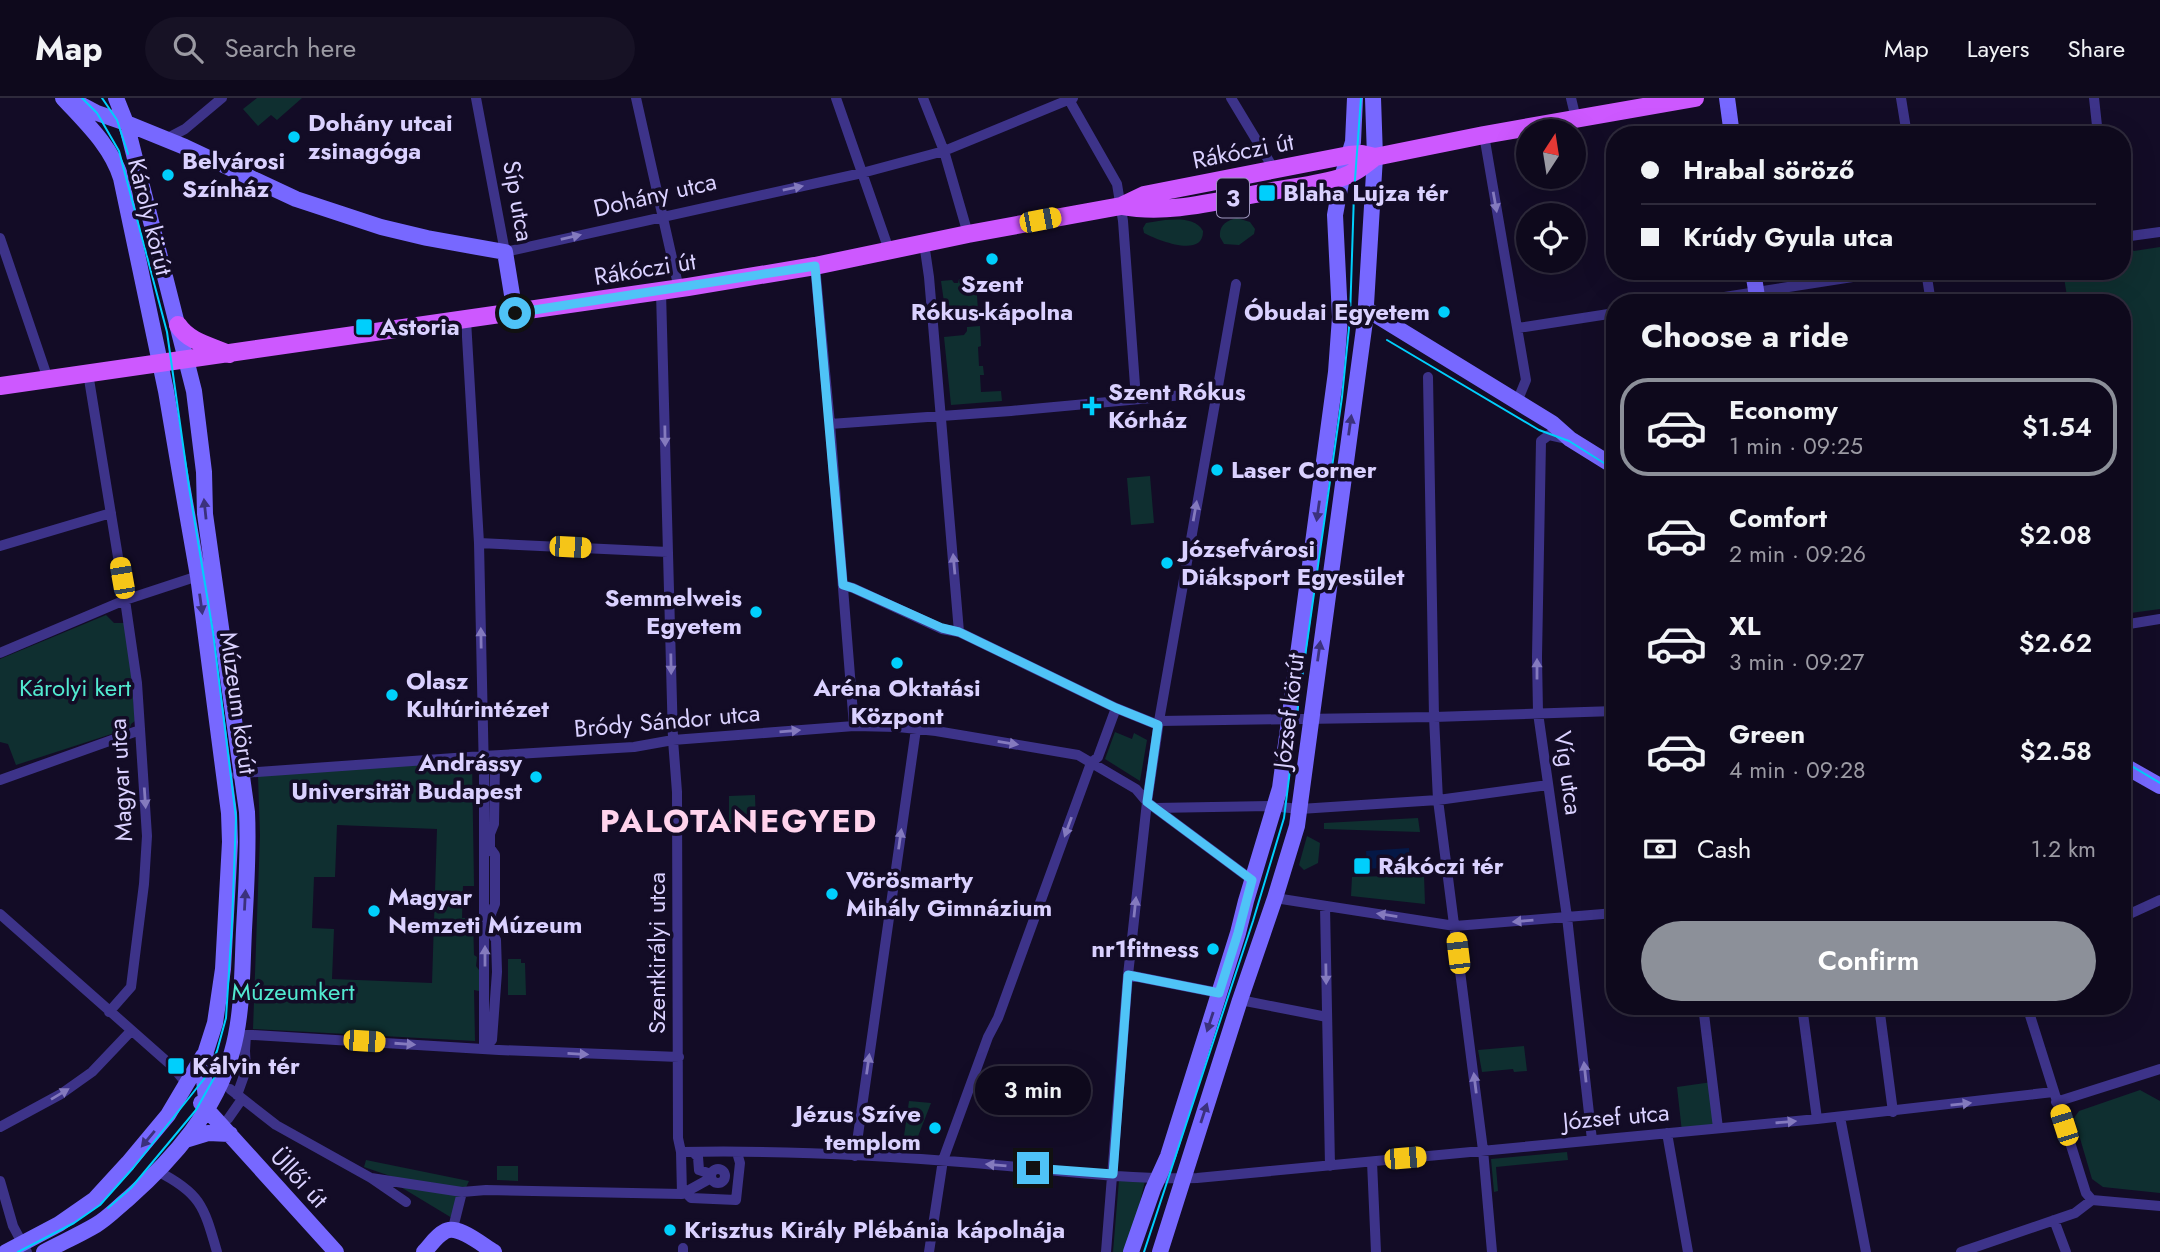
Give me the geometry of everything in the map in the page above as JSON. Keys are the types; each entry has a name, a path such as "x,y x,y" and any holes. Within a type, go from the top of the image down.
{"main road":[{"path":"67,98 89,104 99,98"},
{"path":"67,98 97,113 126,123"},
{"name":"Károly körút","path":"67,98 100,138 117,164 173,361"},
{"name":"Károly körút","path":"116,98 126,123 178,325 173,361"},
{"name":"József körút","path":"1131,1252 1168,1156 1280,788 1336,372 1340,317 1335,215 1353,142 1355,98"},
{"name":"József körút","path":"1160,1252 1297,826 1366,309 1375,157 1373,98"},
{"name":"Rákóczi út","path":"1576,119 1695,98"},
{"path":"1727,98 1731,126"},
{"name":"Dohány utca","path":"126,123 202,155 212,155 236,165 245,174 290,197 381,227 505,252"},
{"name":"Rákóczi út","path":"1121,206 1139,209 1176,208 1345,166 1362,154 1375,157 1516,129"},
{"name":"Rákóczi út","path":"173,361 661,292 815,266 1121,206 1144,195 1275,171 1345,166"},
{"name":"Síp utca","path":"505,252 515,313"},
{"path":"1366,309 1552,424 1606,461"},
{"path":"178,325 190,338 229,354"},
{"name":"3","path":"0,386 173,361"},
{"name":"Múzeum körút","path":"173,361 226,782 230,842 225,938 217,1011 206,1051"},
{"name":"Múzeum körút","path":"173,361 195,397 204,472 205,514 243,773 248,834 240,1038"},
{"path":"2131,770 2160,786"},
{"path":"44,1252 98,1223 157,1171 207,1110 232,1092 240,1038"},
{"path":"6,1252 25,1248 95,1199 168,1115 206,1051"},
{"path":"206,1051 203,1083 207,1110"},
{"path":"187,1084 207,1110 229,1126"},
{"path":"229,1126 218,1106 217,1097 232,1092"},
{"path":"185,1140 229,1126"},
{"name":"Üllői út","path":"229,1126 336,1252"},
{"path":"424,1252 449,1228 462,1232 494,1252"}],"street":[{"path":"166,139 185,129 222,98"},
{"name":"Síp utca","path":"476,98 505,252"},
{"path":"636,98 679,289"},
{"path":"836,98 889,250"},
{"path":"923,98 944,151 968,234"},
{"path":"1231,98 1275,171"},
{"path":"1571,98 1576,119"},
{"path":"1901,98 1906,126"},
{"path":"2094,98 2097,126"},
{"path":"1070,99 1117,184 1136,399"},
{"name":"Dohány utca","path":"505,252 862,173 944,151 1070,99"},
{"path":"185,129 185,147"},
{"path":"1484,135 1526,380 1517,402"},
{"path":"2131,236 2160,232"},
{"path":"924,243 959,632"},
{"path":"1,244 48,379"},
{"path":"815,266 854,726"},
{"path":"1777,294 1846,280"},
{"path":"1106,1252 1128,975 1151,805 1158,723 1236,284"},
{"name":"Szentkirályi utca","path":"661,292 673,740 677,792 678,1138 684,1194"},
{"path":"1518,328 1606,314"},
{"path":"466,320 480,543 484,1049"},
{"name":"Magyar utca","path":"88,373 137,683 147,836 131,987 108,1012"},
{"path":"1428,377 1438,800 1483,1150 1492,1252"},
{"path":"830,424 1216,392"},
{"name":"Víg utca","path":"1570,439 1549,435 1541,441 1538,713 1567,917 1592,1140"},
{"path":"0,546 111,513"},
{"path":"480,543 668,552"},
{"path":"0,653 125,600 198,576"},
{"path":"843,585 942,628 959,632 1116,708 1158,723 1606,711"},
{"path":"2131,624 2160,619"},
{"path":"929,1252 943,1160 1091,763 1098,757 1116,708"},
{"name":"Bródy Sándor utca","path":"243,773 634,747 673,740 854,726 916,729 1078,755 1136,789 1151,805 1252,880"},
{"path":"855,1156 916,729"},
{"path":"0,780 140,730"},
{"path":"226,782 243,773"},
{"path":"1151,805 1274,806 1300,809 1438,800 1548,785"},
{"path":"1275,898 1455,926 1606,914"},
{"path":"2131,913 2160,900"},
{"path":"1325,906 1330,1166"},
{"path":"0,914 172,1066 187,1084"},
{"path":"1128,975 1219,993"},
{"path":"1240,1000 1327,1017"},
{"path":"1704,1015 1718,1128"},
{"path":"1803,1015 1817,1119"},
{"path":"1881,1015 1893,1112"},
{"path":"2031,1015 2086,1193 2092,1200"},
{"path":"0,1127 61,1094 92,1072 131,1031"},
{"path":"240,1038 678,1057"},
{"name":"József utca","path":"681,1152 943,1160 1183,1178 2055,1097 2160,1069"},
{"path":"229,1126 232,1092"},
{"path":"232,1092 276,1125 371,1178 406,1202"},
{"path":"1840,1117 1866,1252"},
{"path":"1667,1133 1688,1252"},
{"path":"693,1152 698,1157 699,1170 715,1174"},
{"path":"371,1178 462,1192 486,1190 684,1194 691,1198 736,1200 741,1154"},
{"path":"684,1194 741,1154"},
{"path":"1372,1161 1376,1252"},
{"path":"157,1171 176,1181 196,1197 206,1213 217,1252"},
{"path":"0,1181 12,1226 25,1248"},
{"path":"449,1228 462,1192"},
{"path":"1961,1252 2075,1213 2092,1200 2160,1206"},
{"path":"2054,1220 2066,1252"}],"green space":[{"path":"257,98 302,98 277,120 271,115 258,126 243,109"},
{"path":"1237,218 1250,222 1255,229 1254,234 1239,245 1224,244 1220,237 1222,227"},
{"path":"1165,220 1196,224 1203,231 1201,239 1188,246 1159,240 1144,233 1146,223"},
{"path":"2160,247 2160,609 2131,613 2131,294 2067,294 2064,280 2131,280 2131,249 2134,251"},
{"path":"972,278 978,312 966,313 960,307 945,309 941,281 952,280 958,283 959,279"},
{"path":"980,326 979,366 983,366 984,375 980,375 981,392 1001,391 1002,401 951,405 944,337 964,335 967,327"},
{"path":"1150,476 1154,523 1131,525 1127,478"},
{"name":"Károlyi kert","path":"106,615 114,623 126,623 128,626 135,721 130,728 16,765 8,744 0,742 0,659"},
{"path":"1115,732 1132,739 1134,733 1147,740 1140,781 1105,759"},
{"name":"Múzeumkert","path":"472,761 474,886 463,886 462,918 473,918 474,955 477,957 476,966 479,970 479,991 474,990 475,1041 253,1029 260,835 258,776","holes":["337,825 437,829 432,983 332,979 334,929 312,928 314,877 335,877"]},
{"path":"755,795 756,825 729,824 729,796"},
{"path":"1418,818 1420,832 1324,829 1324,823"},
{"path":"1307,836 1320,843 1318,863 1304,870 1299,865"},
{"path":"1424,875 1425,904 1351,896 1352,877"},
{"path":"508,959 521,959 521,963 525,963 526,995 508,995"},
{"path":"1524,1046 1527,1071 1514,1072 1513,1069 1482,1072 1478,1050"},
{"path":"1712,1082 1718,1128 1682,1132 1677,1087"},
{"path":"2140,1090 2160,1101 2160,1193 2103,1187 2092,1179 2074,1118 2079,1111"},
{"path":"909,1101 931,1103 915,1144 915,1151 902,1150"},
{"path":"1567,1152 1568,1160 1496,1167 1498,1191 1494,1192 1491,1159"},
{"path":"366,1160 469,1181 452,1218 399,1186 399,1179 364,1167"},
{"path":"497,1166 518,1166 518,1181 497,1180"},
{"path":"1119,1180 1145,1181 1128,1252 1113,1252"}],"water":[{"path":"1409,848 1410,866 1367,869 1366,851"}],"tram line":[{"path":"18,1252 74,1223 100,1205 204,1079 217,1051 226,1018 232,924 236,818 213,632 167,332 119,151 97,113 82,98"},
{"path":"102,98 117,120 128,154"},
{"path":"1144,1252 1253,921 1284,818 1342,397 1350,318 1354,193 1361,98"},
{"path":"1387,340 1539,430 1569,441 1606,464"},
{"path":"2131,766 2160,783"},
{"path":"108,1208 131,1188 196,1110 219,1069"}],"place":[{"name":"Dohány utcai zsinagóga","path":"294,137"},
{"name":"Belvárosi Színház","path":"168,175"},
{"name":"Blaha Lujza tér","path":"1267,193"},
{"name":"Szent Rókus-kápolna","path":"992,259"},
{"name":"Óbudai Egyetem","path":"1444,312"},
{"name":"Astoria","path":"364,327"},
{"name":"Szent Rókus Kórház","path":"1092,406"},
{"name":"Laser Corner","path":"1217,470"},
{"name":"Józsefvárosi Diáksport Egyesület","path":"1167,563"},
{"name":"Semmelweis Egyetem","path":"756,612"},
{"name":"Aréna Oktatási Központ","path":"897,663"},
{"name":"Olasz Kultúrintézet","path":"392,695"},
{"name":"Andrássy Universität Budapest","path":"536,777"},
{"name":"Rákóczi tér","path":"1362,866"},
{"name":"Vörösmarty Mihály Gimnázium","path":"832,894"},
{"name":"Magyar Nemzeti Múzeum","path":"374,911"},
{"name":"nr1fitness","path":"1213,949"},
{"name":"Kálvin tér","path":"176,1066"},
{"name":"Jézus Szíve templom","path":"935,1128"},
{"name":"Krisztus Király Plébánia kápolnája","path":"670,1230"}],"district":[{"name":"PALOTANEGYED","path":"739,821"}],"route":[{"path":"515,313 815,266 843,585 942,628 959,632 1116,708 1158,725 1147,802 1252,880 1219,993 1128,975 1113,1174 1033,1168"}]}
